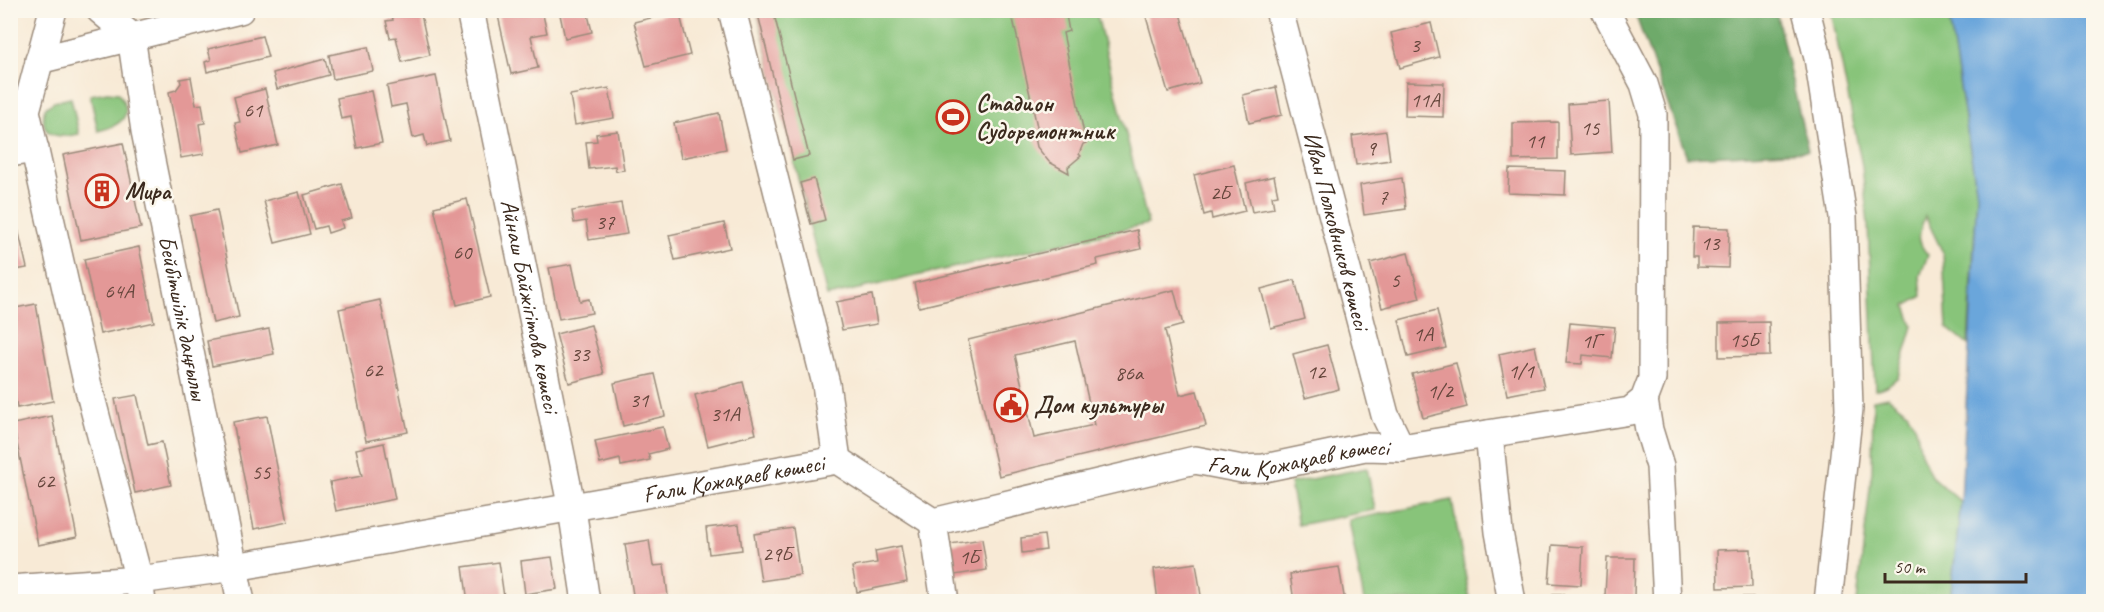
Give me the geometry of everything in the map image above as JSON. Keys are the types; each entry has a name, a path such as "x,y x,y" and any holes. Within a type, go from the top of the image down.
{"street":[{"path":"53,10 26,111 23,151 87,382 140,590"},
{"path":"100,10 131,36"},
{"path":"39,60 240,10"},
{"name":"Айнаш Байжігітова көшесі","path":"470,10 572,508 586,602"},
{"path":"732,10 826,384 837,460"},
{"name":"Иван Полковников көшесі","path":"1279,10 1385,415 1401,448"},
{"path":"1605,10 1644,84 1653,114 1653,379 1644,400 1649,430 1660,466 1667,602"},
{"path":"1806,10 1820,69 1844,229 1849,409 1828,602"},
{"name":"Бейбітшілік даңғылы","path":"131,36 145,131 241,602"},
{"name":"Ғали Қожақаев көшесі","path":"10,589 140,590 235,567 837,460 933,522 1195,460 1242,469 1264,468 1365,447 1401,448 1630,411 1644,400"},
{"path":"1489,434 1499,532 1512,602"},
{"path":"933,522 945,602"}],"green space":[{"name":"Стадион Судоремонтник","path":"757,11 1096,11 1148,224 827,296"},
{"path":"1634,11 1776,11 1808,151 1687,157"},
{"path":"1831,11 1948,11 1977,194 1968,345 1947,328 1943,253 1925,216 1919,236 1921,245 1928,255 1920,276 1922,296 1906,306 1913,326 1898,377 1887,386 1875,390 1868,225 1862,166"},
{"path":"118,93 126,108 125,114 119,123 98,131 90,95"},
{"path":"71,98 79,134 63,136 51,133 44,125 45,108 54,102"},
{"path":"1888,397 1907,412 1916,428 1921,453 1931,476 1961,502 1950,601 1857,602 1872,470 1873,400"},
{"path":"1367,468 1375,510 1298,525 1290,483"},
{"path":"1452,500 1470,601 1364,601 1349,520"}],"water":[{"path":"1948,11 2093,11 2093,601 1950,601 1961,502 1977,194"}],"building":[{"path":"391,10 420,10 430,55 402,62 396,37 390,38 386,21 393,20"},
{"path":"542,10 547,33 531,36 538,68 511,74 497,11"},
{"path":"559,10 587,10 592,32 565,38"},
{"path":"757,10 773,10 809,156 793,160"},
{"path":"1011,10 1065,10 1069,31 1063,33 1086,143 1083,144 1079,154 1081,156 1068,167 1069,173 1049,162 1037,147 1035,137 1038,131"},
{"path":"1144,10 1179,10 1200,83 1168,92"},
{"path":"1466,10 1495,10 1495,12 1467,17"},
{"path":"679,11 690,55 646,66 634,22"},
{"path":"1431,23 1439,57 1400,68 1391,33"},
{"path":"262,36 268,57 207,72 205,62 211,60 208,49"},
{"path":"368,47 373,71 333,79 329,55"},
{"path":"325,59 329,75 277,89 273,73"},
{"path":"436,76 450,141 427,146 424,135 413,138 406,104 391,107 387,86"},
{"path":"191,77 196,105 202,104 205,123 199,124 204,154 181,158 169,92 176,90 181,83 180,79"},
{"path":"1406,82 1444,83 1443,117 1405,116"},
{"path":"1276,87 1282,115 1249,123 1243,95"},
{"path":"609,88 614,118 575,125 570,95"},
{"path":"265,89 278,145 242,153 235,123 240,122 234,97"},
{"path":"371,91 382,143 357,148 351,117 341,119 337,98"},
{"path":"1609,101 1612,152 1571,155 1568,104"},
{"path":"719,113 726,149 681,158 674,123"},
{"path":"1558,122 1558,159 1513,160 1513,123"},
{"path":"618,131 624,170 616,171 615,166 589,169 586,142 597,141 596,134"},
{"path":"1386,131 1390,160 1356,165 1352,136"},
{"name":"Мира","path":"123,143 141,228 81,240 63,155"},
{"path":"1234,165 1245,211 1212,219 1211,213 1204,215 1194,175"},
{"path":"1509,169 1566,171 1565,195 1508,193"},
{"path":"1274,176 1278,195 1272,196 1274,208 1252,212 1246,183"},
{"path":"1402,178 1406,209 1364,215 1360,185"},
{"path":"814,179 825,220 811,224 800,183"},
{"path":"342,184 352,218 341,221 343,228 328,233 326,226 314,229 304,195"},
{"path":"299,192 310,234 275,243 264,201"},
{"path":"10,194 27,268 10,271"},
{"path":"467,199 490,297 457,305 434,207"},
{"path":"621,203 627,234 589,240 586,221 574,223 572,211"},
{"path":"217,210 239,317 213,323 190,216"},
{"path":"724,223 730,248 675,260 669,235"},
{"path":"1693,227 1729,228 1728,268 1697,267 1697,257 1692,257"},
{"path":"1137,230 1141,249 1097,259 1098,265 919,307 914,283"},
{"path":"139,247 154,322 100,334 84,259"},
{"path":"1408,253 1420,298 1382,308 1370,263"},
{"path":"572,264 580,301 589,299 592,313 559,319 549,268"},
{"path":"1295,280 1305,319 1271,328 1261,289"},
{"path":"1174,290 1183,325 1165,330 1180,395 1197,391 1206,426 999,476 968,340","holes":["1075,341 1094,425 1034,438 1015,355"]},
{"path":"872,295 877,324 842,330 836,302"},
{"path":"380,300 408,432 366,441 339,309"},
{"path":"36,304 53,401 17,408 10,370 10,309"},
{"path":"1437,310 1446,348 1408,357 1399,320"},
{"path":"1769,322 1770,356 1719,357 1719,323"},
{"path":"1570,323 1615,327 1612,358 1583,355 1582,364 1566,363"},
{"path":"591,325 604,374 569,383 556,334"},
{"path":"269,329 274,354 212,366 207,341"},
{"path":"1327,345 1339,389 1305,398 1293,354"},
{"path":"1535,346 1544,388 1507,395 1499,354"},
{"path":"1456,363 1467,407 1423,418 1412,374"},
{"path":"655,374 665,416 623,426 614,383"},
{"path":"743,382 756,434 708,446 695,395"},
{"path":"137,395 148,445 162,442 171,485 135,493 115,399"},
{"path":"52,416 77,537 38,545 13,424"},
{"path":"267,416 288,522 254,529 233,422"},
{"path":"663,427 668,449 648,454 650,460 621,466 620,459 600,464 595,441"},
{"path":"384,443 395,499 336,511 330,482 362,476 356,449"},
{"path":"739,524 742,550 709,554 706,528"},
{"path":"793,528 800,575 761,581 754,534"},
{"path":"1044,535 1046,550 1022,553 1021,538"},
{"path":"982,539 987,570 955,575 950,544"},
{"path":"649,540 653,566 664,565 668,596 634,601 625,544"},
{"path":"1552,545 1583,547 1581,585 1549,583"},
{"path":"901,546 907,582 857,592 852,567 877,563 875,551"},
{"path":"1751,549 1752,587 1718,588 1717,550"},
{"path":"552,557 557,589 525,594 521,561"},
{"path":"1607,558 1635,558 1634,597 1605,596"},
{"path":"499,562 504,597 468,602 463,567"},
{"path":"1196,563 1202,602 1158,602 1154,569"},
{"path":"1339,567 1345,602 1294,602 1290,574"},
{"path":"1553,594 1585,596 1585,602 1553,602"},
{"path":"1719,597 1753,597 1753,602 1719,602"}],"place":[{"name":"Стадион Судоремонтник","path":"953,117"},
{"name":"Мира","path":"102,191"},
{"name":"Дом культуры","path":"1011,405"}]}
